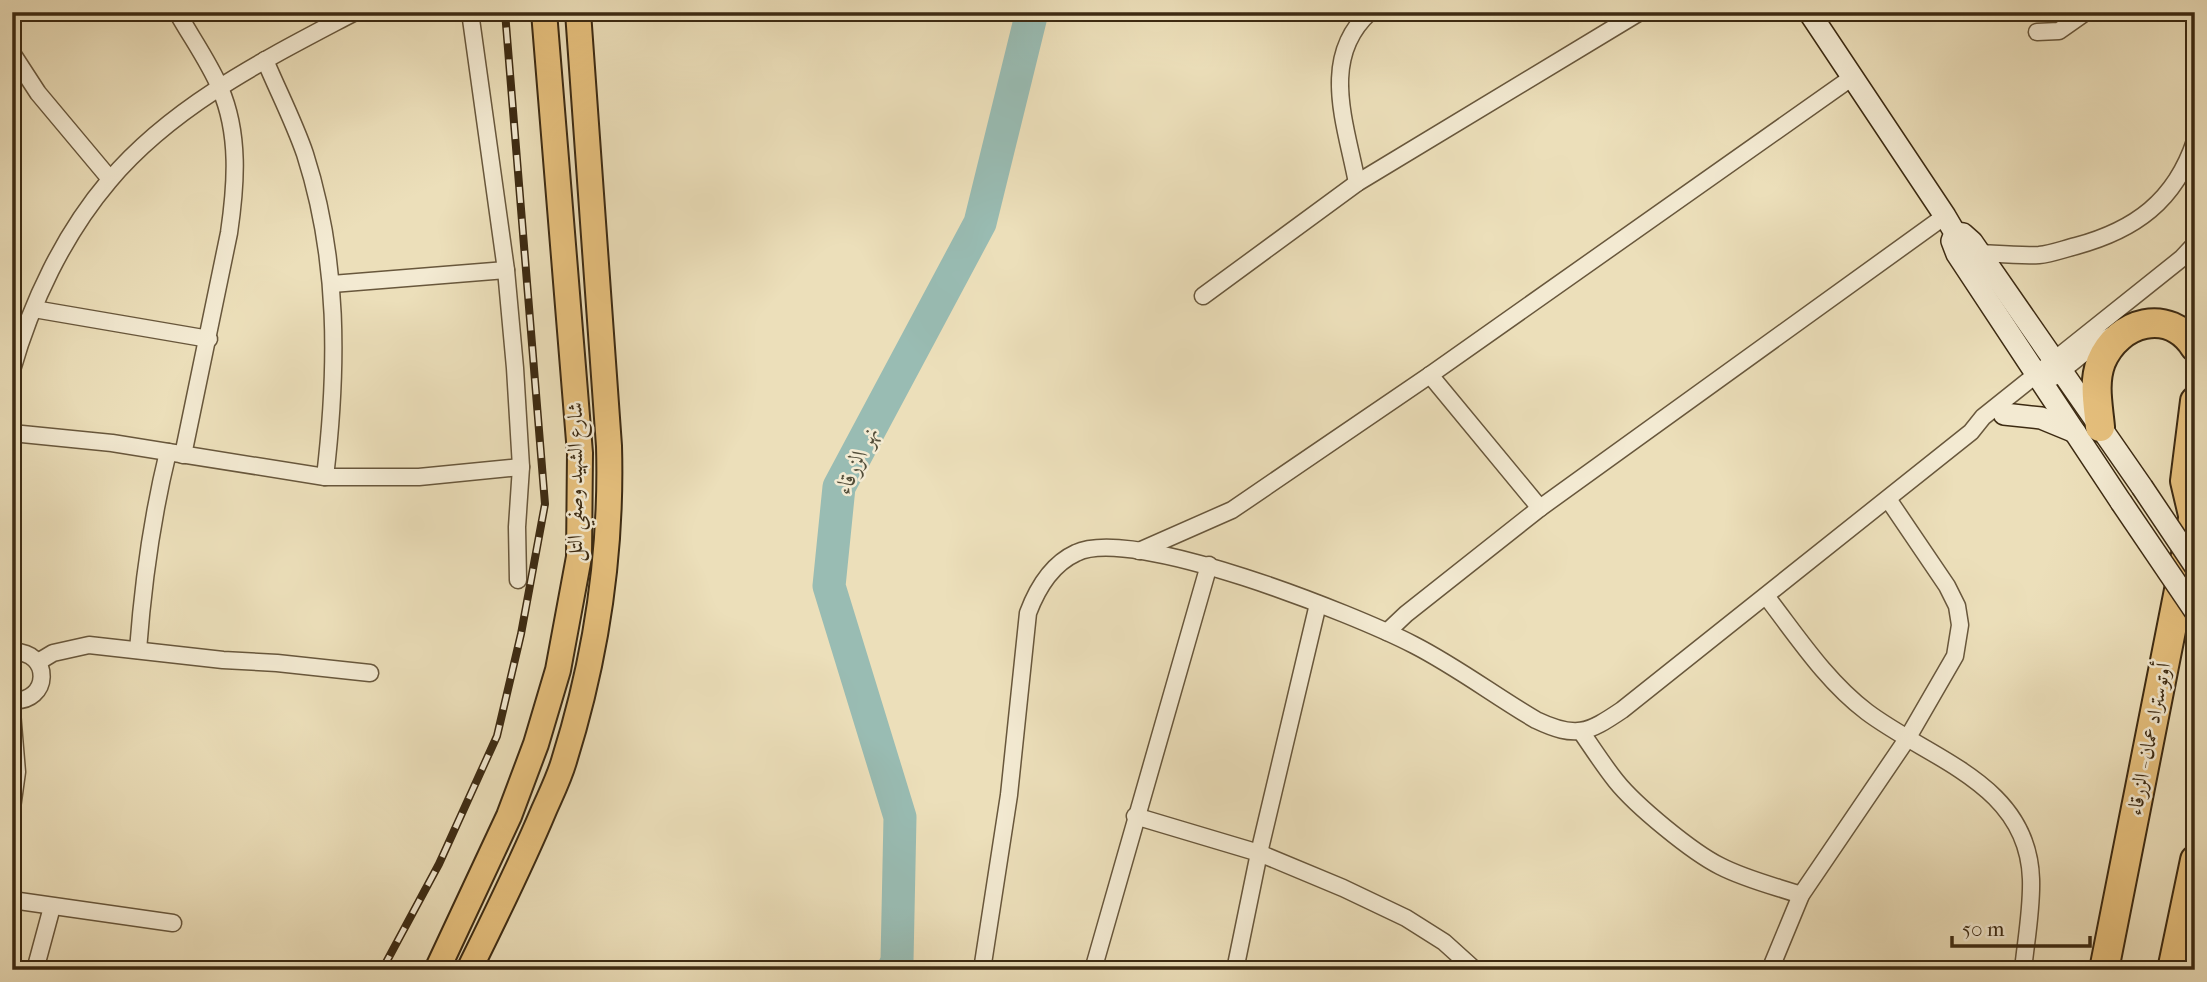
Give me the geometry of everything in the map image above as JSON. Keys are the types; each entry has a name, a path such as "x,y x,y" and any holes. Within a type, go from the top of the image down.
{"highway":[{"path":"2088,429 2102,361 2111,346 2134,327 2157,323 2172,326 2185,334 2195,347"},
{"path":"2194,512 2185,481 2195,401"},
{"name":"أوتوستراد عمان - الزرقاء","path":"2104,970 2194,512"},
{"path":"2172,970 2195,860"}],"main road":[{"name":"شارع الشهيد وصفي التل","path":"437,970 509,816 536,744 558,670 579,557 580,453 544,12"},
{"name":"شارع الشهيد وصفي التل","path":"469,970 520,868 564,763 591,660 603,583 611,499 610,446 578,12"}],"street":[{"path":"138,650 144,580 156,503 176,453 209,339 234,197 233,133 220,88 177,12"},
{"path":"12,370 56,259 110,179 145,145 220,88 265,60 355,12"},
{"path":"470,12 506,270 515,368 521,467 517,527 518,580"},
{"path":"1357,183 1339,89 1339,72 1349,36 1370,12"},
{"path":"1203,296 1357,183 1640,12"},
{"path":"1809,12 1854,76 1950,225 1968,237 2059,366 2121,502 2195,611"},
{"path":"2036,32 2059,31 2086,12"},
{"path":"12,53 38,93 110,179"},
{"path":"265,60 304,151 316,192 332,284 334,389 325,477"},
{"path":"1139,551 1232,510 1430,375 1854,76"},
{"path":"1980,253 2040,255 2093,242 2127,228 2157,204 2178,177 2195,141"},
{"path":"1950,225 1957,254 2041,380 2141,487 2195,566"},
{"path":"1387,632 1540,508 1950,225"},
{"path":"982,970 1009,795 1028,614 1035,596 1049,574 1077,552 1094,548 1139,551 1209,565 1318,604 1387,632 1442,660 1536,720 1556,729 1582,733 1622,710 1971,432 1979,421 2059,366 2195,244"},
{"path":"332,284 506,270"},
{"path":"34,309 209,339"},
{"path":"2059,366 2108,336 2134,327"},
{"path":"1430,375 1540,508"},
{"path":"1971,432 1989,426 2041,380"},
{"path":"2004,414 2041,418 2088,429"},
{"path":"12,433 111,443 325,477 419,477 521,467"},
{"path":"1770,970 1801,895 1907,739 1951,664 1958,641 1960,625 1957,606 1947,586 1888,499"},
{"path":"1093,970 1209,565"},
{"path":"1766,596 1836,685 1866,712 1979,782 2000,801 2016,824 2029,860 2031,879 2023,970"},
{"path":"1236,970 1259,853 1318,604"},
{"path":"38,662 53,653 81,645 369,673"},
{"path":"12,652 28,653 38,662 42,677 40,686 28,699 12,700"},
{"path":"12,712 17,772 12,808"},
{"path":"1582,733 1617,782 1690,846 1717,865 1741,876 1801,895"},
{"path":"1135,816 1259,853 1343,888 1406,918 1444,942 1475,970"},
{"path":"12,900 173,923"},
{"path":"35,970 52,906"}],"waterway":[{"name":"نهر الزرقاء","path":"893,970 897,961 900,817 829,586 839,487 980,223 1032,12"}],"railway":[{"path":"382,970 439,864 497,736 521,634 545,504 505,12"}]}
